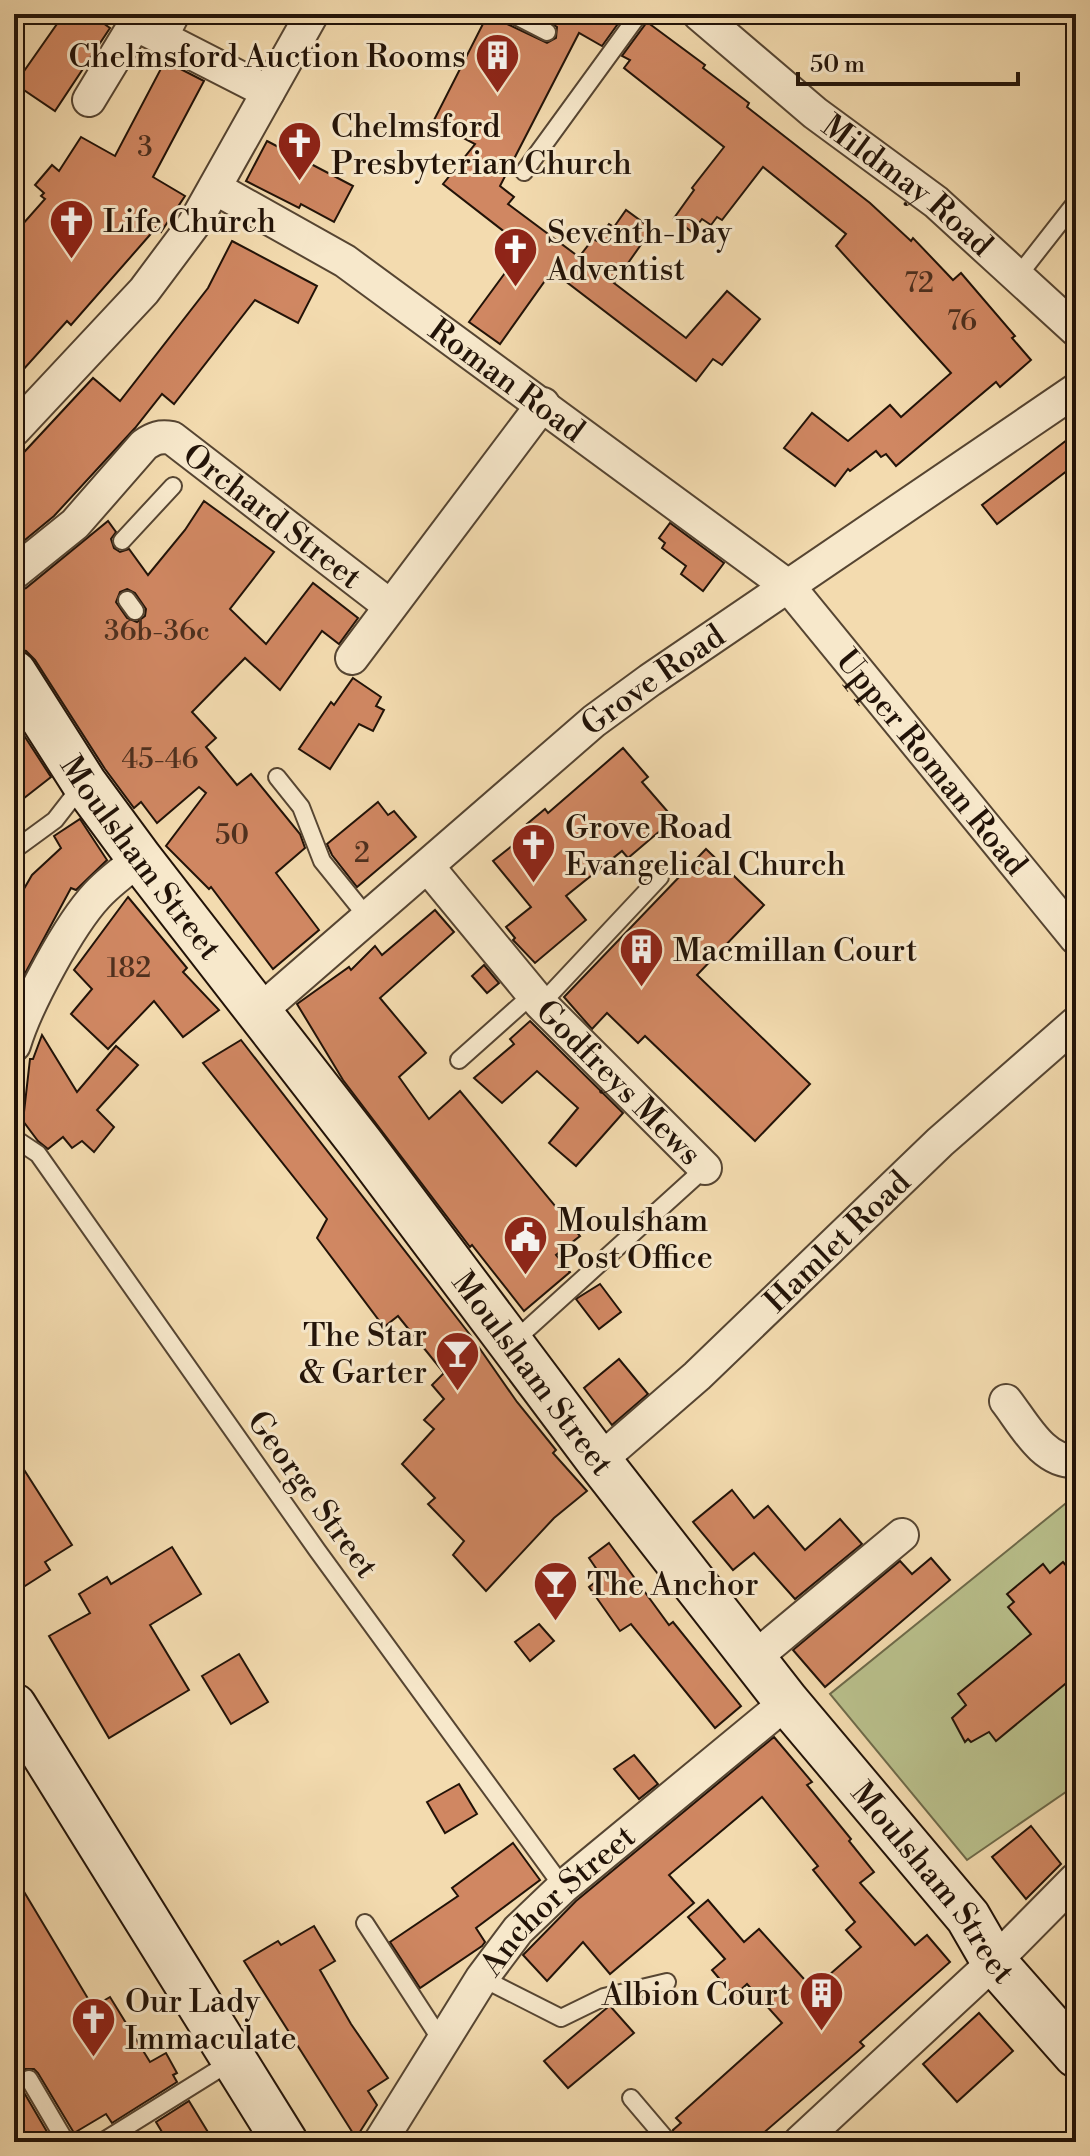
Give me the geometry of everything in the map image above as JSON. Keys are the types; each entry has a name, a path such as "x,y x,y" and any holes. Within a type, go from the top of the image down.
{"street":[{"path":"19,415 144,291 194,224 312,14"},
{"name":"Mildmay Road","path":"699,14 815,113 936,202 1076,330"},
{"path":"89,100 125,19 175,28 268,92"},
{"name":"Roman Road","path":"215,188 345,261 789,587"},
{"name":"Grove Road","path":"260,1011 594,721 1076,390"},
{"name":"Orchard Street","path":"352,658 543,404"},
{"name":"Orchard Street","path":"14,573 80,531 144,445 152,439 172,438 390,606"},
{"name":"Upper Roman Road","path":"789,587 1076,938"},
{"name":"Moulsham Street","path":"14,673 84,783 140,859 260,1011 599,1461 787,1702 968,1917 994,1962 1076,2055"},
{"path":"14,1045 36,974 87,907 140,859"},
{"name":"Godfreys Mews","path":"428,867 537,999 698,1175"},
{"name":"Hamlet Road","path":"599,1461 697,1376 940,1142 1076,1023"},
{"path":"1006,1401 1043,1450 1064,1462 1076,1461"},
{"path":"753,1659 902,1535"},
{"name":"Anchor Street","path":"380,2142 482,1978 518,1930 563,1887 787,1702"},
{"path":"14,1706 285,2142"},
{"path":"800,2142 994,1962 1076,1879"}],"lane":[{"path":"512,14 547,32"},
{"path":"524,172 639,14"},
{"path":"1018,276 1076,202"},
{"path":"122,541 173,486"},
{"path":"277,777 301,807 322,861 368,918"},
{"path":"14,850 55,820 84,783"},
{"path":"459,1060 537,999 660,877"},
{"name":"George Street","path":"14,1138 38,1154 308,1538 563,1887"},
{"name":"Godfreys Mews","path":"512,1344 698,1175"},
{"path":"365,1923 443,2043"},
{"path":"482,1978 561,2018 604,1997 667,1982"},
{"path":"102,2142 234,2060"},
{"path":"29,2079 66,2142"},
{"path":"631,2098 665,2138"}],"green space":[{"path":"1076,1495 1076,1785 967,1860 830,1694"}],"building":[{"path":"64,14 90,14 110,28 55,111 15,84"},
{"path":"488,14 501,14 507,24 547,43 556,38 557,27 536,14 625,14 602,46 579,33 500,186 514,197 508,204 579,257 593,239 597,241 609,224 614,227 626,210 652,229 614,283 686,338 727,291 760,319 722,365 713,359 696,381 552,271 500,344 469,322 524,247 443,184 475,144 433,122"},
{"path":"647,22 705,65 703,68 749,103 747,107 870,203 911,241 913,238 953,280 961,273 1015,336 1012,338 1031,360 1000,387 996,382 896,466 886,454 881,457 876,451 850,471 848,469 835,486 784,448 812,413 848,441 890,405 901,417 951,373 836,246 846,234 763,167 722,220 717,217 711,225 702,219 692,232 674,218 694,190 692,188 724,147 624,68 630,60 622,56"},
{"path":"165,61 204,81 153,177 185,196 161,232 156,228 71,325 67,321 14,380 14,234 45,199 41,196 44,193 35,185 52,165 59,171 81,137 115,156"},
{"name":"Chelmsford Presbyterian Church","path":"267,141 353,186 334,222 246,181"},
{"path":"232,241 317,286 298,323 255,300 174,404 162,394 54,516 14,549 14,463 93,378 120,401 208,288"},
{"path":"1076,433 1076,464 997,524 982,505"},
{"path":"204,501 274,552 230,609 266,644 313,583 358,618 339,644 322,631 280,690 245,658 192,712 216,738 206,747 237,785 251,774 300,834 305,848 276,873 319,930 273,969 211,887 209,889 166,846 206,793 199,787 157,823 141,802 134,808 105,769 35,660 26,651 14,648 14,592 26,588 108,521 116,532 111,539 114,548 120,552 129,549 148,575","holes":["127,589 135,593 146,609 145,616 137,622 127,618 116,602 120,592"]},
{"path":"670,523 724,563 703,591 681,574 686,566 662,548 665,543 659,538"},
{"path":"353,678 381,697 376,706 384,710 373,731 359,724 330,769 299,749 331,702 334,705"},
{"path":"14,720 51,777 14,806"},
{"path":"623,748 648,777 642,782 674,819 628,858 622,851 566,896 586,920 535,963 513,940 515,938 506,927 531,907 493,861 532,830 527,824 545,809 548,813"},
{"path":"378,802 388,815 394,811 416,837 357,887 327,844"},
{"path":"80,819 107,860 76,890 71,888 14,994 14,906 32,875 61,848 54,836"},
{"name":"Macmillan Court","path":"706,849 764,905 697,975 810,1084 755,1141 645,1036 638,1043 607,1013 592,1029 564,997"},
{"path":"128,897 187,968 183,972 219,1010 183,1037 154,1001 108,1049 71,1014 92,989 74,970"},
{"path":"435,910 454,932 380,998 426,1053 399,1077 429,1119 460,1091 580,1236 556,1255 570,1272 524,1311 472,1245 470,1247 343,1080 297,1004 349,967 351,970 375,946 382,955"},
{"path":"484,965 499,983 487,993 472,976"},
{"path":"530,1021 623,1113 576,1166 549,1143 578,1108 537,1071 502,1103 474,1078 514,1044 510,1039"},
{"path":"42,1035 77,1092 116,1046 138,1065 97,1110 114,1127 94,1152 82,1141 72,1148 63,1137 48,1149 23,1121 30,1059 33,1059"},
{"path":"241,1040 471,1336 517,1402 556,1450 553,1453 587,1491 554,1518 486,1591 453,1555 464,1541 428,1504 435,1498 402,1464 434,1429 424,1420 444,1399 432,1385 444,1373 398,1316 384,1327 317,1238 327,1219 203,1063"},
{"path":"600,1284 621,1312 599,1329 576,1299"},
{"path":"619,1359 648,1394 612,1425 584,1388"},
{"path":"14,1454 72,1545 45,1562 50,1570 14,1593"},
{"path":"732,1490 754,1518 768,1506 805,1550 840,1519 862,1544 795,1599 754,1553 733,1570 693,1522"},
{"path":"609,1543 669,1625 673,1622 741,1706 715,1728 631,1624 620,1631 589,1587 602,1577 589,1558"},
{"path":"172,1547 201,1594 150,1625 189,1690 109,1738 49,1636 90,1613 79,1594 107,1577 111,1584"},
{"path":"931,1558 950,1580 825,1687 793,1650 900,1561 912,1574"},
{"path":"1063,1562 1076,1577 1076,1675 996,1741 989,1732 965,1742 952,1718 966,1705 958,1694 1031,1634 1008,1607 1014,1602 1007,1594 1043,1564 1050,1573"},
{"path":"539,1624 554,1641 530,1661 515,1642"},
{"path":"239,1654 268,1702 231,1724 202,1676"},
{"path":"774,1737 812,1782 807,1785 874,1872 860,1883 915,1945 927,1935 950,1962 860,2042 864,2046 753,2142 675,2142 673,2130 681,2123 676,2118 782,2023 747,1984 734,1996 712,1970 725,1959 688,1917 708,1900 744,1942 759,1929 813,1989 861,1947 846,1930 855,1922 813,1870 818,1866 762,1797 669,1875 694,1903 610,1974 583,1942 547,1981 523,1955 576,1901"},
{"path":"634,1755 658,1784 639,1799 614,1769"},
{"path":"459,1784 477,1814 445,1833 427,1802"},
{"path":"1031,1826 1061,1864 1026,1899 992,1857"},
{"path":"513,1843 540,1880 476,1928 485,1942 482,1946 420,1988 390,1942 458,1896 452,1888"},
{"path":"14,1875 93,2007 110,1997 150,2062 166,2053 177,2073 173,2075 177,2082 112,2123 106,2114 74,2133 38,2073 34,2069 24,2069 19,2074 19,2084 53,2142 14,2142"},
{"path":"314,1926 335,1961 320,1970 351,2024 388,2078 368,2091 377,2105 356,2138 244,1961 278,1941 281,1945"},
{"path":"608,2007 634,2033 568,2088 544,2061"},
{"path":"979,2013 1013,2051 957,2102 923,2064"},
{"path":"189,2101 214,2142 168,2142 156,2122"}],"place":[{"name":"Chelmsford Auction Rooms","path":"497,95"},
{"name":"Chelmsford Presbyterian Church","path":"300,183"},
{"name":"Life Church","path":"72,260"},
{"name":"Seventh-Day Adventist","path":"516,289"},
{"name":"Grove Road Evangelical Church","path":"534,884"},
{"name":"Macmillan Court","path":"642,989"},
{"name":"Moulsham Post Office","path":"526,1277"},
{"name":"The Star & Garter","path":"458,1392"},
{"name":"The Anchor","path":"556,1623"},
{"name":"Albion Court","path":"821,2033"},
{"name":"Our Lady Immaculate","path":"94,2058"}]}
